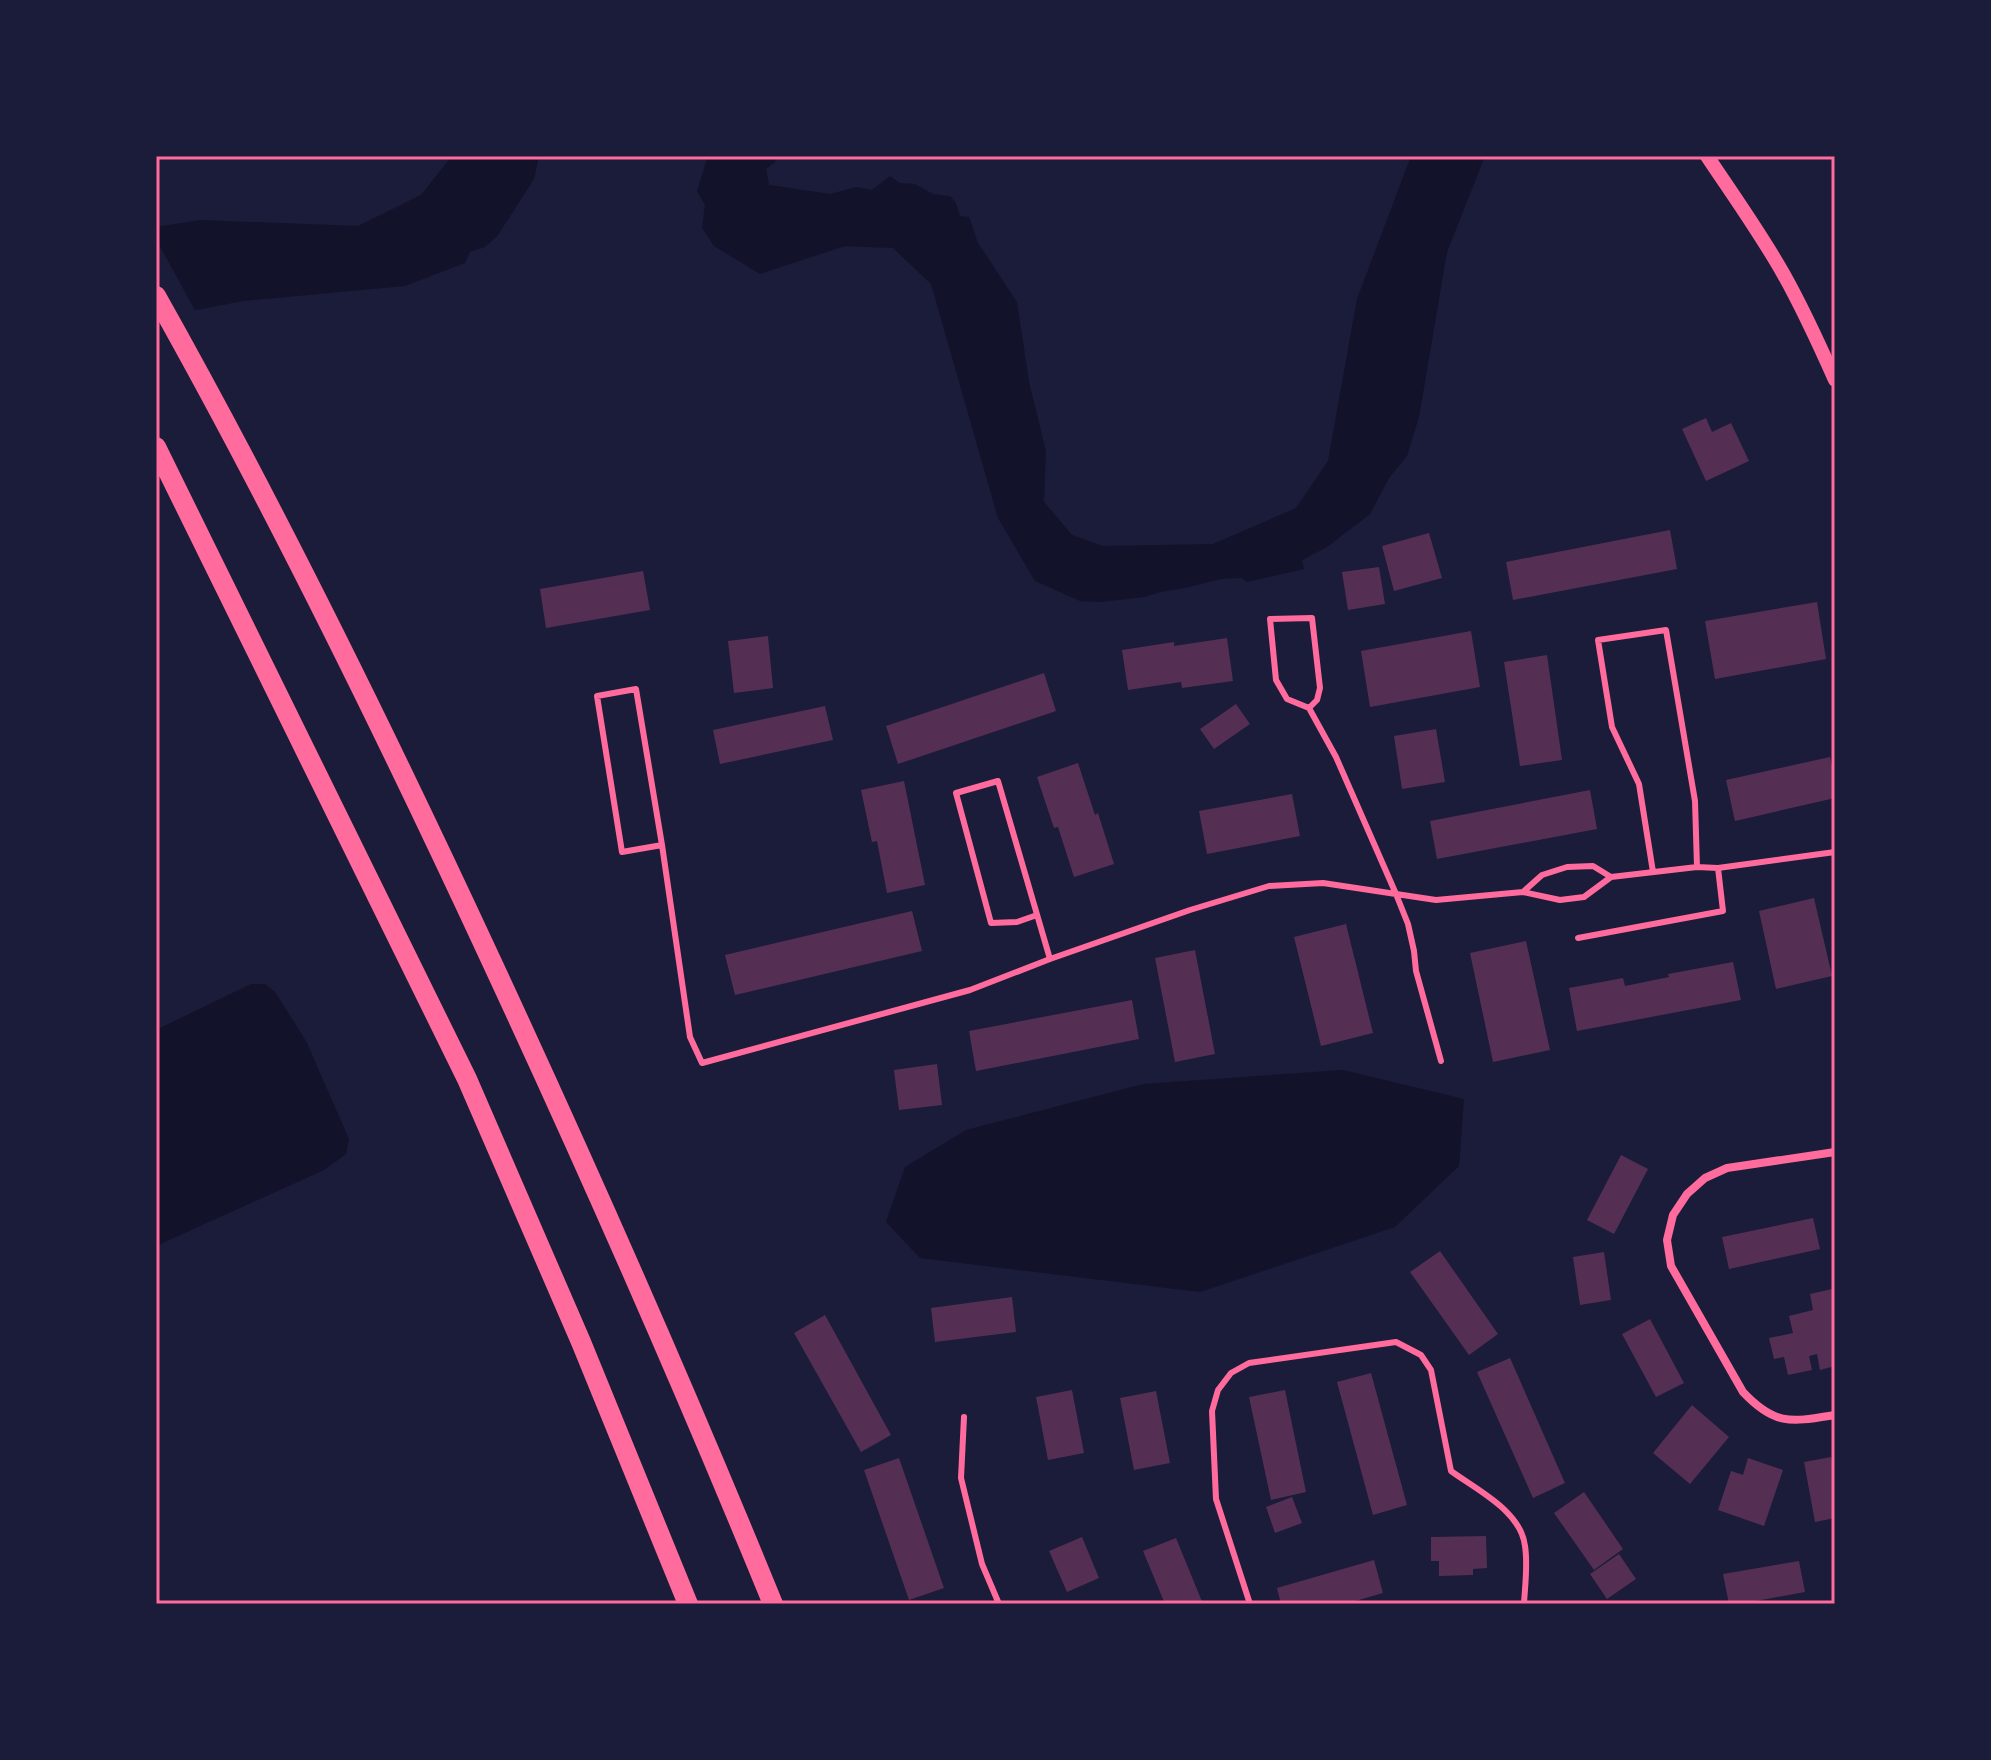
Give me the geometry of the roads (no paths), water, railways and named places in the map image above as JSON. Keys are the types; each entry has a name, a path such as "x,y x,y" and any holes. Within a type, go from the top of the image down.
{"highway":[{"path":"156,296 339,644 443,855 645,1297 773,1604"},
{"path":"156,447 467,1079 688,1604"}],"street":[{"path":"1707,156 1783,273 1835,380"},
{"path":"1835,1152 1727,1168 1705,1178 1687,1194 1673,1215 1667,1240 1671,1266 1743,1392 1759,1409 1788,1420 1835,1415"}],"lane":[{"path":"1309,708 1317,700 1320,688 1312,618 1270,619 1276,680 1287,699 1309,708 1336,757 1408,924 1416,971 1441,1061"},
{"path":"1653,872 1639,784 1612,727 1598,640 1666,630 1695,801 1697,867"},
{"path":"662,845 622,852 597,696 636,689 662,845 690,1037 702,1063 970,990 1190,910 1269,886 1323,883 1436,900 1523,892 1560,900 1584,897 1611,877 1697,867 1718,868 1835,852"},
{"path":"1037,915 1017,922 991,923 956,793 998,781 1050,959"},
{"path":"1523,892 1542,875 1567,867 1593,866 1611,877"},
{"path":"1578,938 1723,911 1718,868"},
{"path":"1250,1604 1216,1499 1212,1411 1218,1390 1231,1373 1249,1363 1396,1342 1421,1355 1431,1370 1451,1471 1512,1515 1521,1530 1525,1546 1524,1604"},
{"path":"964,1417 961,1478 982,1564 999,1604"}]}
